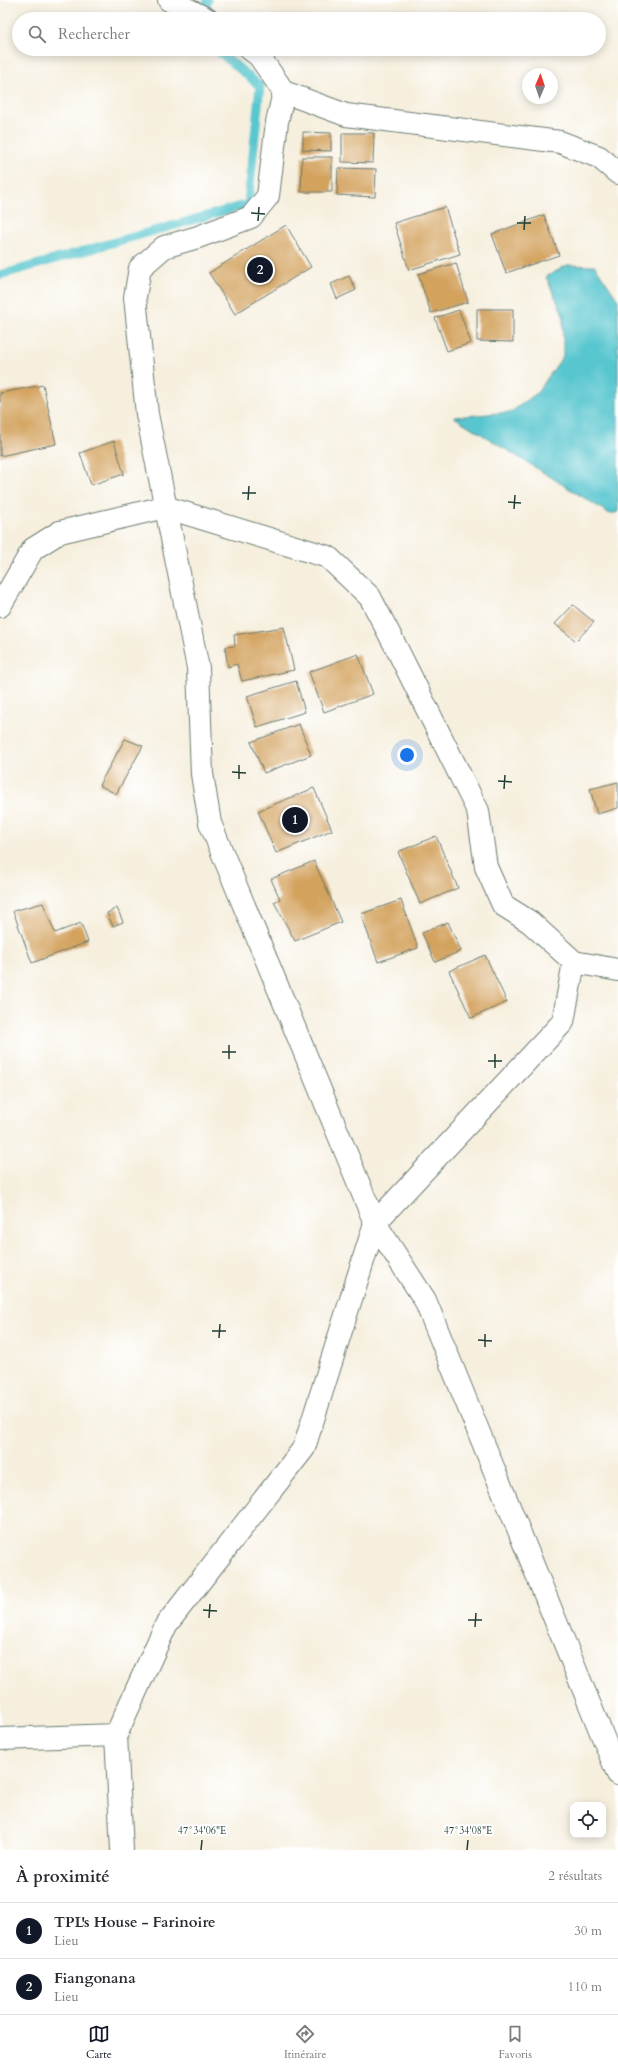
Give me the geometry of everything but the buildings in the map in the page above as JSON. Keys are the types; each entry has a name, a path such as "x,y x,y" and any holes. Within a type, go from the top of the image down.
{"street":[{"path":"176,3 193,12"},
{"path":"259,56 284,92 346,115 560,142 598,157 618,173"},
{"path":"284,92 277,122 268,196 251,217 198,237 164,247 140,268 135,297 147,414 198,668 202,774 210,823 375,1223 425,1300 618,1774"},
{"path":"0,606 33,549 60,532 165,507 328,557 370,597 478,811 486,867 503,905 530,922 574,962 618,970"},
{"path":"122,1850 116,1735 166,1625 304,1448 375,1223 563,1022 574,962"},
{"path":"0,1739 116,1735"}],"water":[{"path":"567,265 595,266 618,300 618,512 610,514 454,417 511,412 537,393 563,356 563,314 546,277"}],"waterway":[{"path":"203,12 208,0"},
{"path":"0,275 248,204 260,86 224,56"}],"place":[{"name":"Fiangonana","path":"260,270"},
{"name":"TPL's House - Farinoire","path":"295,820"}]}
